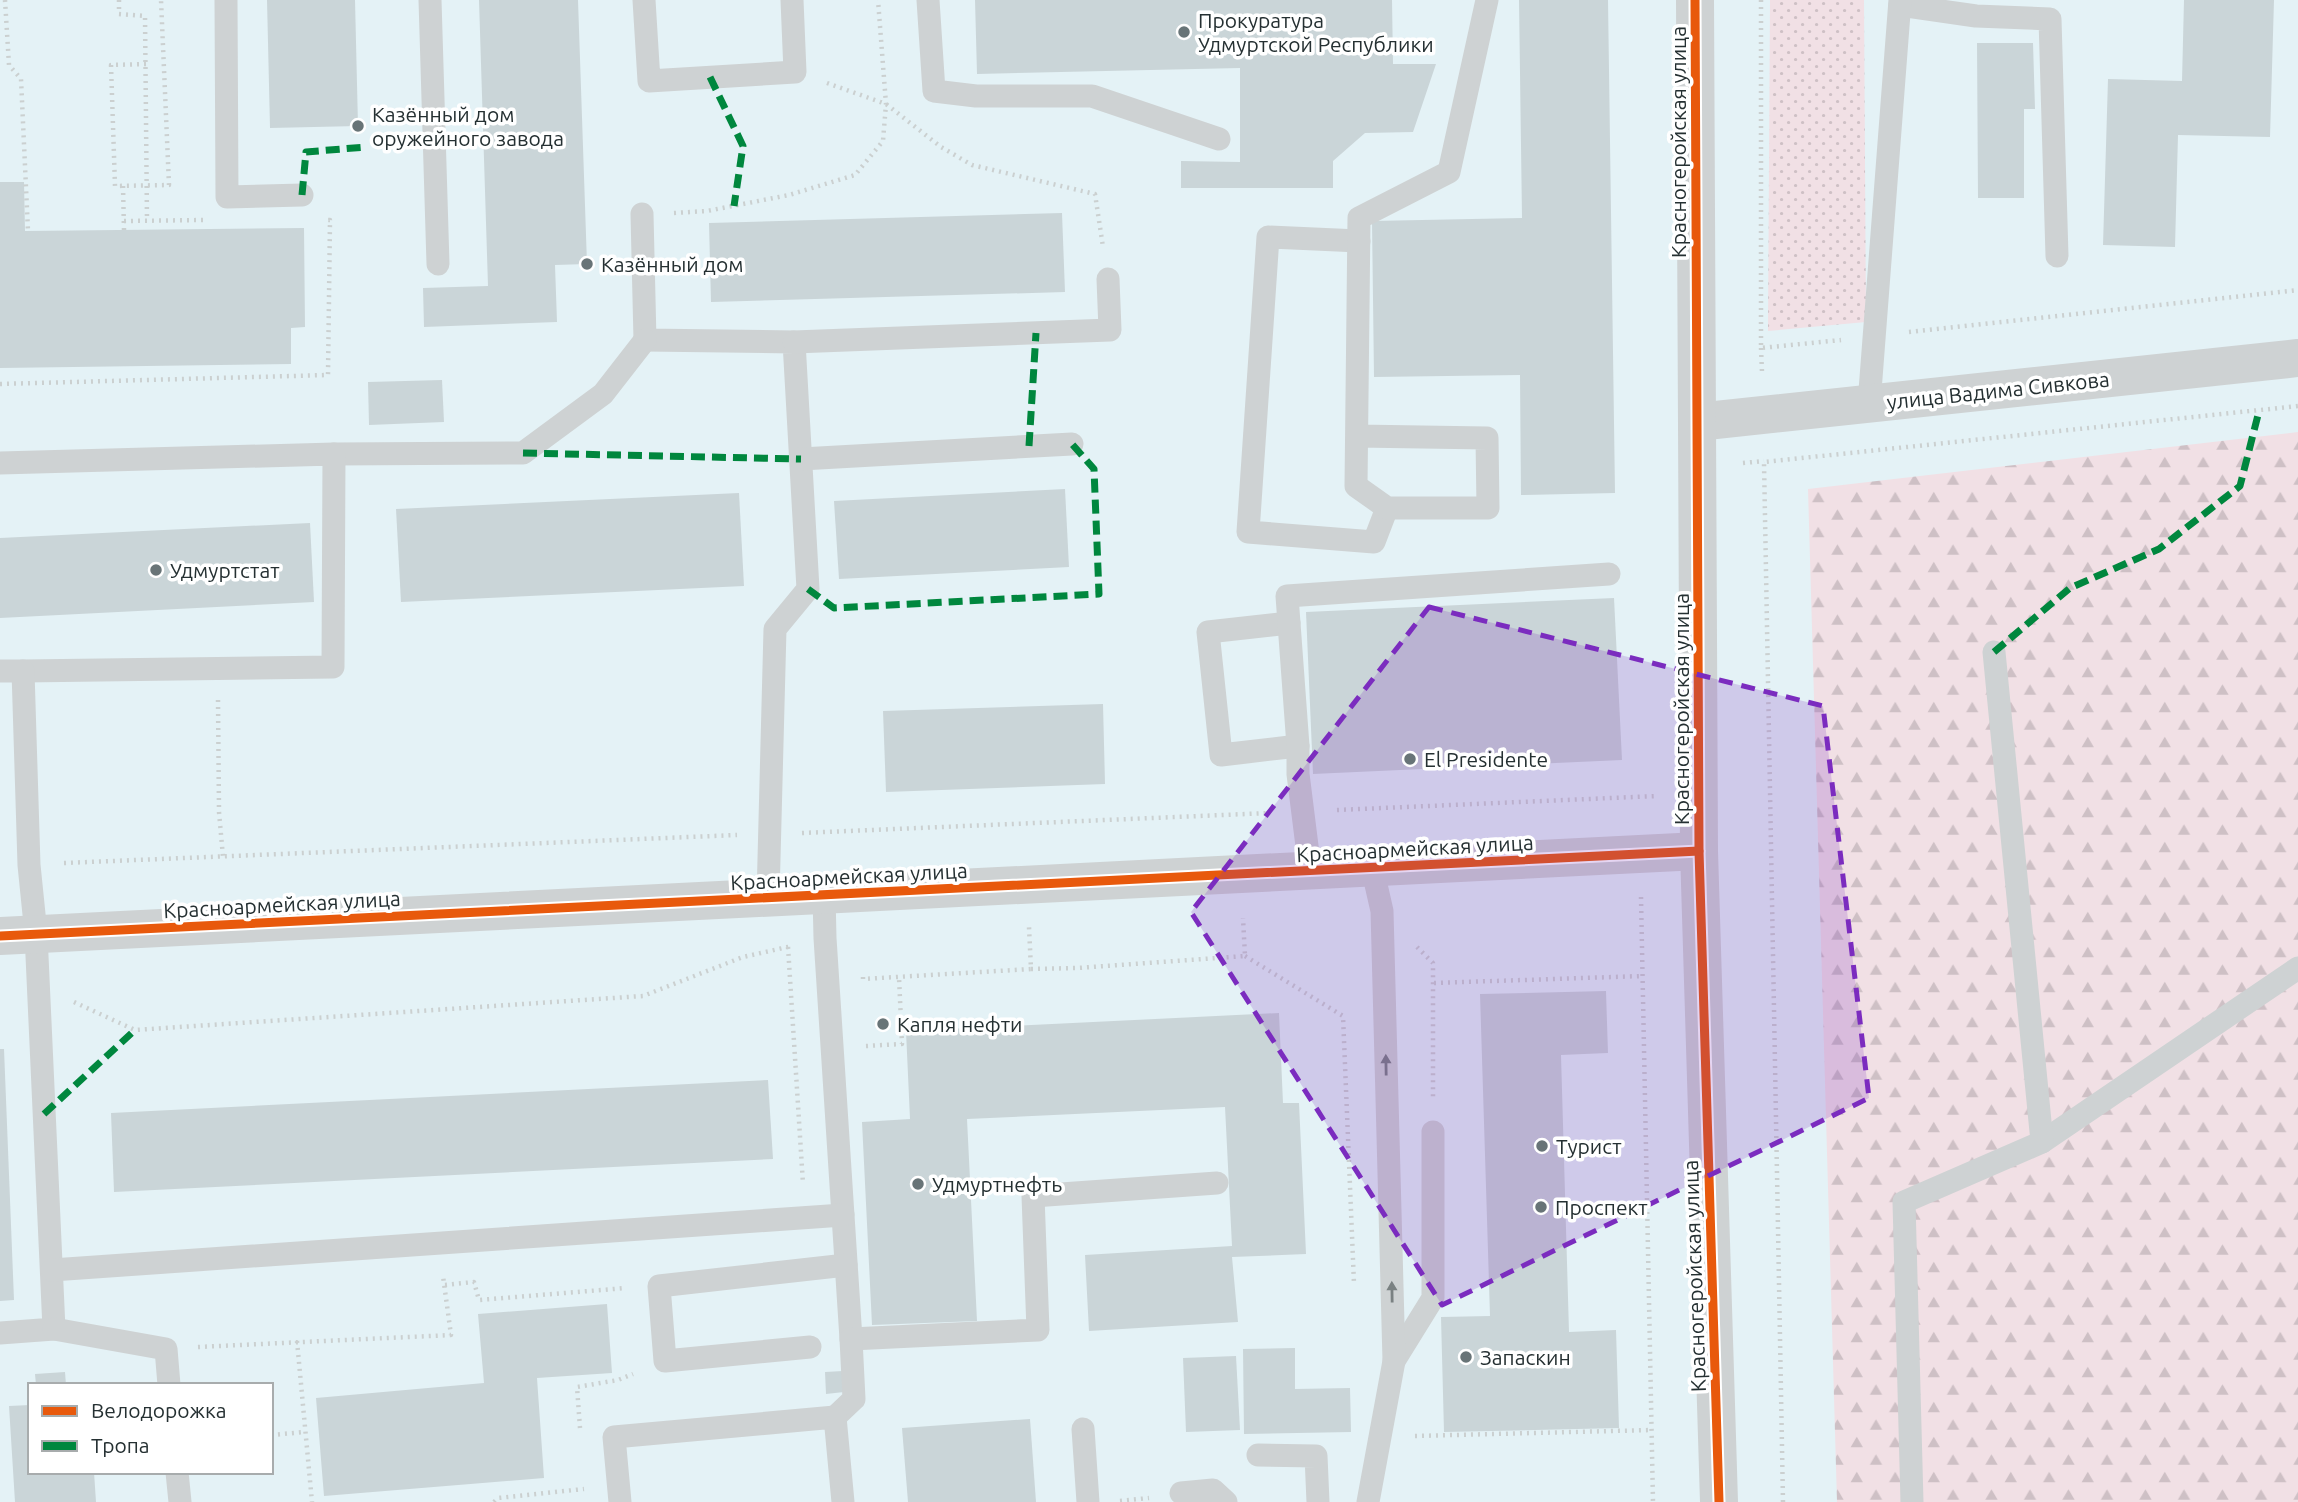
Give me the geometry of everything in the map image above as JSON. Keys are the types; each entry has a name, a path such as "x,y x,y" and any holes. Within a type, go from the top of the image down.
{"street":[{"name":"Красногеройская улица","path":"1695,0 1699,851 1719,1502"},
{"name":"улица Вадима Сивкова","path":"1697,422 2298,358"},
{"name":"Красноармейская улица","path":"18,935 1699,851"}],"lane":[{"path":"226,0 227,197 302,195"},
{"path":"430,0 438,264"},
{"path":"643,0 649,80 795,72 792,0"},
{"path":"928,0 933,91 976,96 1091,96 1219,139"},
{"path":"1357,436 1487,438 1488,508 1387,508 1356,486 1359,218 1449,172 1487,0"},
{"path":"1869,404 1900,2 1976,16 2050,19 2057,256"},
{"path":"0,463 334,454 523,453 603,394 645,340 642,214"},
{"path":"1359,241 1268,237 1248,532 1374,542 1387,508"},
{"path":"645,340 794,342 1110,330 1108,279"},
{"path":"768,897 775,629 808,589 794,342"},
{"path":"800,459 1072,444"},
{"path":"54,1329 52,1270 18,935 29,865 11,671 332,667 334,454"},
{"path":"1310,870 1298,774 1287,596 1609,574"},
{"path":"1289,623 1208,632 1220,755 1298,746"},
{"path":"1994,652 2042,1142"},
{"path":"1368,1502 1394,1361 1382,911 1373,867"},
{"path":"620,1502 614,1437 835,1417 853,1399 824,895"},
{"path":"1912,1502 1904,1202 2042,1142 2298,968"},
{"path":"1394,1361 1433,1298 1433,1132"},
{"path":"851,1339 1038,1330 1033,1196 1217,1183"},
{"path":"52,1270 843,1215"},
{"path":"810,1347 665,1361 659,1286 846,1265"},
{"path":"0,1333 54,1329 166,1349 169,1383"},
{"path":"835,1417 843,1502"},
{"path":"1083,1429 1088,1502"},
{"path":"1258,1455 1316,1456 1318,1502"},
{"path":"177,1474 180,1502"},
{"path":"1181,1493 1213,1490 1226,1502"}],"path":[{"path":"5,0 9,65 21,79 27,231"},
{"path":"118,0 119,14 145,16 146,221"},
{"path":"146,64 111,65 115,186 169,185 161,0"},
{"path":"642,214 707,211 789,195 855,175 883,141 887,104 878,0"},
{"path":"1761,0 1761,348 2298,290"},
{"path":"795,72 887,104 941,147 972,165 1095,194 1108,279"},
{"path":"123,186 124,230"},
{"path":"124,221 212,220"},
{"path":"0,384 328,375 330,220 317,220"},
{"path":"1783,1502 1765,462 2298,407"},
{"path":"219,726 219,812 223,857"},
{"path":"29,865 1670,796"},
{"path":"1641,896 1653,1502"},
{"path":"1382,911 1433,963 1433,1132"},
{"path":"1243,918 1245,956"},
{"path":"1029,927 1031,969"},
{"path":"788,947 803,1192"},
{"path":"863,979 1245,956 1343,1016 1355,1292"},
{"path":"862,968 864,992"},
{"path":"865,1032 866,1046 902,1044 900,976"},
{"path":"1434,983 1643,976"},
{"path":"166,1349 451,1335 438,1244"},
{"path":"445,1285 474,1282 479,1300 659,1286"},
{"path":"297,1341 312,1502"},
{"path":"1380,1437 1652,1430"},
{"path":"273,1436 305,1432"}],"highlighted area":[{"path":"1429,607 1823,706 1869,1098 1442,1305 1191,912"}],"green space":[{"path":"1770,0 1864,0 1866,322 1768,331"},
{"path":"2298,432 2298,1502 1837,1502 1808,489"}],"building":[{"path":"267,0 355,0 358,126 270,128"},
{"path":"479,0 578,0 587,264 555,265 557,322 424,327 423,288 488,286"},
{"path":"975,0 1392,0 1393,64 1436,64 1413,132 1365,133 1333,161 1333,188 1181,188 1181,161 1240,162 1240,68 977,74"},
{"path":"1519,0 1608,0 1615,493 1521,495 1520,375 1374,377 1372,221 1522,218"},
{"path":"2184,0 2274,0 2270,137 2178,135 2175,247 2103,245 2108,79 2182,81"},
{"path":"1977,43 2033,43 2035,109 2024,109 2024,198 1978,198"},
{"path":"0,182 24,182 25,231 304,228 305,327 291,328 291,364 0,368"},
{"path":"1062,213 1065,292 711,302 709,223"},
{"path":"442,380 444,422 369,425 368,382"},
{"path":"1065,489 1069,567 839,579 834,501"},
{"path":"739,493 744,586 401,602 396,509"},
{"name":"Удмуртстат","path":"310,523 314,602 0,618 0,538"},
{"path":"1614,598 1622,760 1313,774 1306,612"},
{"path":"1103,704 1105,784 886,792 883,711"},
{"path":"1606,991 1608,1053 1561,1055 1569,1332 1616,1330 1619,1428 1444,1432 1441,1317 1490,1316 1480,994"},
{"name":"Удмуртнефть","path":"1279,1013 1283,1103 1299,1103 1306,1254 1232,1257 1238,1322 1089,1331 1085,1255 1232,1246 1225,1107 967,1119 977,1321 872,1325 862,1122 910,1119 906,1031"},
{"path":"0,1049 4,1049 14,1300 0,1301"},
{"path":"768,1080 773,1159 114,1192 111,1113"},
{"path":"607,1304 612,1373 537,1378 544,1478 324,1496 316,1398 484,1383 478,1314"},
{"path":"1295,1348 1295,1389 1350,1388 1351,1432 1244,1434 1243,1349"},
{"path":"1236,1356 1240,1430 1186,1432 1183,1358"},
{"path":"843,1371 844,1392 826,1394 825,1372"},
{"path":"65,1372 66,1383 36,1383 35,1374"},
{"path":"28,1405 28,1474 94,1474 96,1502 15,1502 9,1406"},
{"path":"1030,1419 1036,1502 908,1502 902,1428"}],"marked path":[{"path":"710,77 743,146 734,206"},
{"path":"302,195 306,152 366,147"},
{"path":"1029,446 1036,333"},
{"path":"1994,652 2070,588 2159,549 2240,486 2259,411"},
{"path":"808,589 834,608 1099,594 1094,469 1072,444"},
{"path":"523,453 801,459"},
{"path":"44,1114 135,1030"}],"cycle path":[{"path":"1695,0 1699,851 1719,1502"},
{"path":"0,936 1699,851"}],"place":[{"name":"Прокуратура Удмуртской Республики","path":"1184,32"},
{"name":"Казённый дом оружейного завода","path":"358,126"},
{"name":"Казённый дом","path":"587,264"},
{"name":"Удмуртстат","path":"156,570"},
{"name":"El Presidente","path":"1410,759"},
{"name":"Капля нефти","path":"883,1024"},
{"name":"Турист","path":"1542,1146"},
{"name":"Удмуртнефть","path":"918,1184"},
{"name":"Проспект","path":"1541,1207"},
{"name":"Запаскин","path":"1466,1357"}]}
